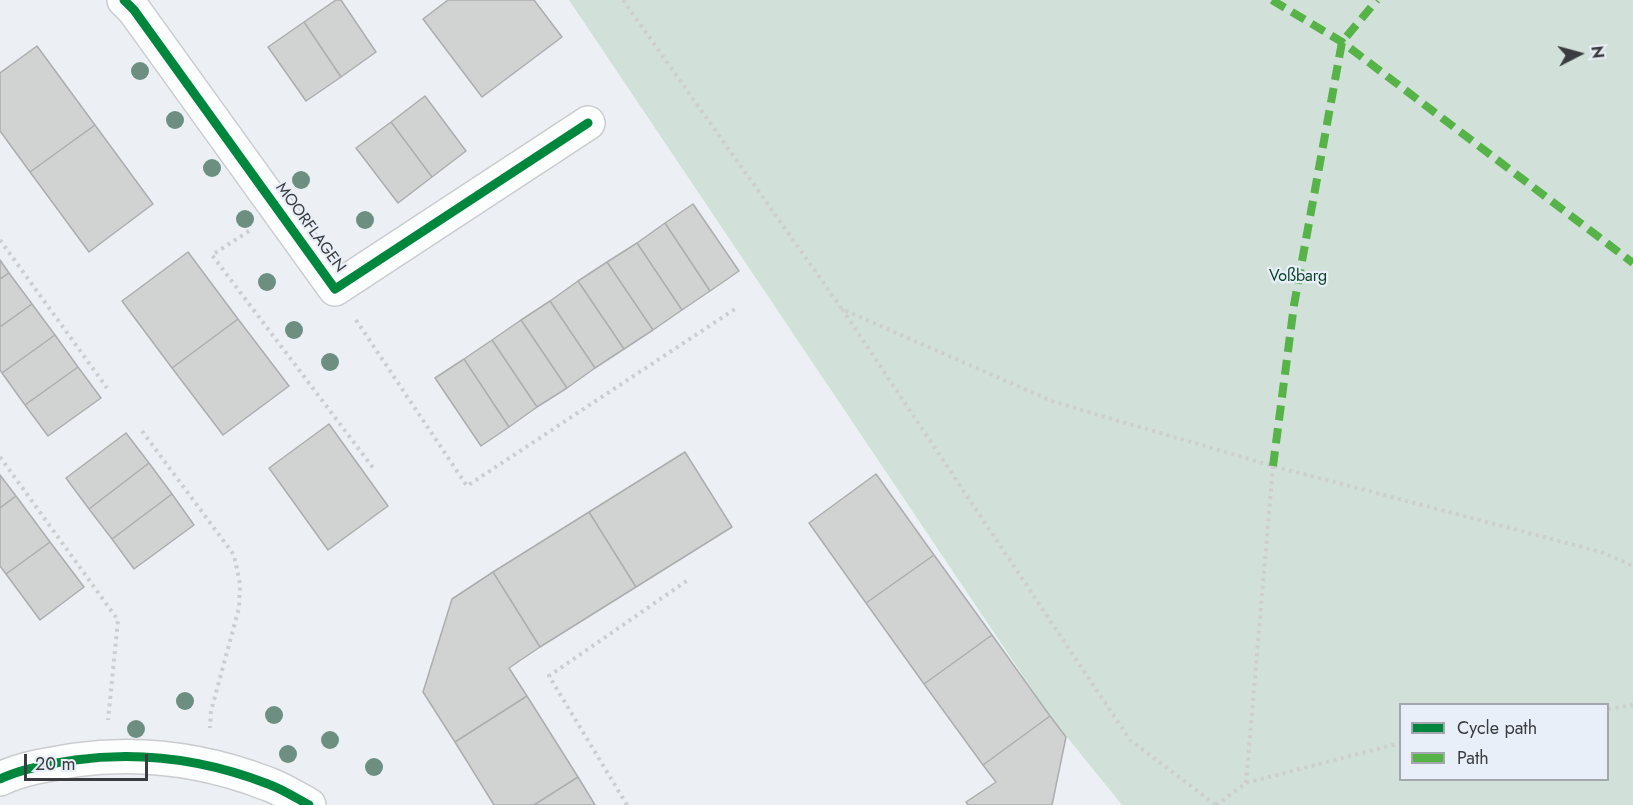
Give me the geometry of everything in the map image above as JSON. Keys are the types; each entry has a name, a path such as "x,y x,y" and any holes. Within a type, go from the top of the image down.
{"street":[{"name":"MOORFLAGEN","path":"124,0 134,10 335,289 588,123"},
{"path":"0,779 51,764 104,756 154,756 206,764 269,784 309,805"}],"path":[{"path":"623,0 842,309 1130,740 1216,805 1246,783 1399,744"},
{"path":"279,211 212,255 374,469"},
{"path":"0,240 107,388"},
{"path":"335,289 467,486 735,309"},
{"path":"842,309 1054,402 1273,466 1600,552 1633,566"},
{"path":"142,431 234,555 240,584 239,608 211,711 206,764"},
{"path":"0,457 118,620 104,756"},
{"path":"1246,783 1273,466"},
{"path":"627,805 549,676 688,580"},
{"path":"1609,709 1633,705"}],"green space":[{"name":"Voßbarg","path":"569,0 1633,0 1633,805 1122,805 1050,716"}],"building":[{"path":"336,0 341,0 376,52 341,77 304,22"},
{"path":"448,0 534,0 562,37 482,97 423,19"},
{"path":"304,22 341,77 306,101 268,47"},
{"path":"37,46 95,125 30,172 0,131 0,73"},
{"path":"425,96 466,151 432,177 391,122"},
{"path":"391,122 432,177 398,203 356,148"},
{"path":"95,125 153,204 89,252 30,172"},
{"path":"693,204 739,271 710,291 665,223"},
{"path":"665,223 710,291 682,310 637,243"},
{"path":"637,243 682,310 653,330 607,262"},
{"path":"188,252 238,319 172,368 122,301"},
{"path":"0,260 9,273 0,279"},
{"path":"607,262 653,330 624,349 578,281"},
{"path":"9,273 32,304 0,327 0,279"},
{"path":"578,281 624,349 595,368 550,301"},
{"path":"550,301 595,368 567,388 521,320"},
{"path":"32,304 55,335 2,373 0,370 0,327"},
{"path":"238,319 289,386 223,435 172,368"},
{"path":"521,320 567,388 537,407 492,340"},
{"path":"55,335 78,367 25,405 2,373"},
{"path":"492,340 537,407 509,427 464,359"},
{"path":"464,359 509,427 481,446 435,378"},
{"path":"78,367 101,398 48,436 25,405"},
{"path":"329,424 388,506 328,550 269,468"},
{"path":"126,433 149,463 89,509 66,478"},
{"path":"685,452 732,527 636,587 589,512"},
{"path":"149,463 172,494 112,539 89,509"},
{"path":"876,474 934,555 866,603 809,523"},
{"path":"0,475 16,496 0,508"},
{"path":"172,494 194,525 134,569 112,539"},
{"path":"16,496 50,542 6,574 0,566 0,508"},
{"path":"589,512 636,587 540,647 493,572"},
{"path":"50,542 84,587 40,620 6,574"},
{"path":"934,555 992,635 924,684 866,603"},
{"path":"493,572 540,647 509,668 527,696 455,742 423,692 452,599"},
{"path":"992,635 1050,716 983,765 924,684"},
{"path":"527,696 578,777 534,805 494,805 455,742"},
{"path":"1050,716 1066,737 1052,805 968,805 966,802 996,782 983,765"},
{"path":"578,777 595,805 534,805"}],"marked path":[{"path":"1272,0 1342,42 1633,263"},
{"path":"1273,466 1294,305 1342,42 1377,0"}],"cycle path":[{"path":"124,0 134,10 335,289 588,123"},
{"path":"0,779 28,769 75,760 100,757 149,757 197,763 245,776 278,788 309,805"}]}
